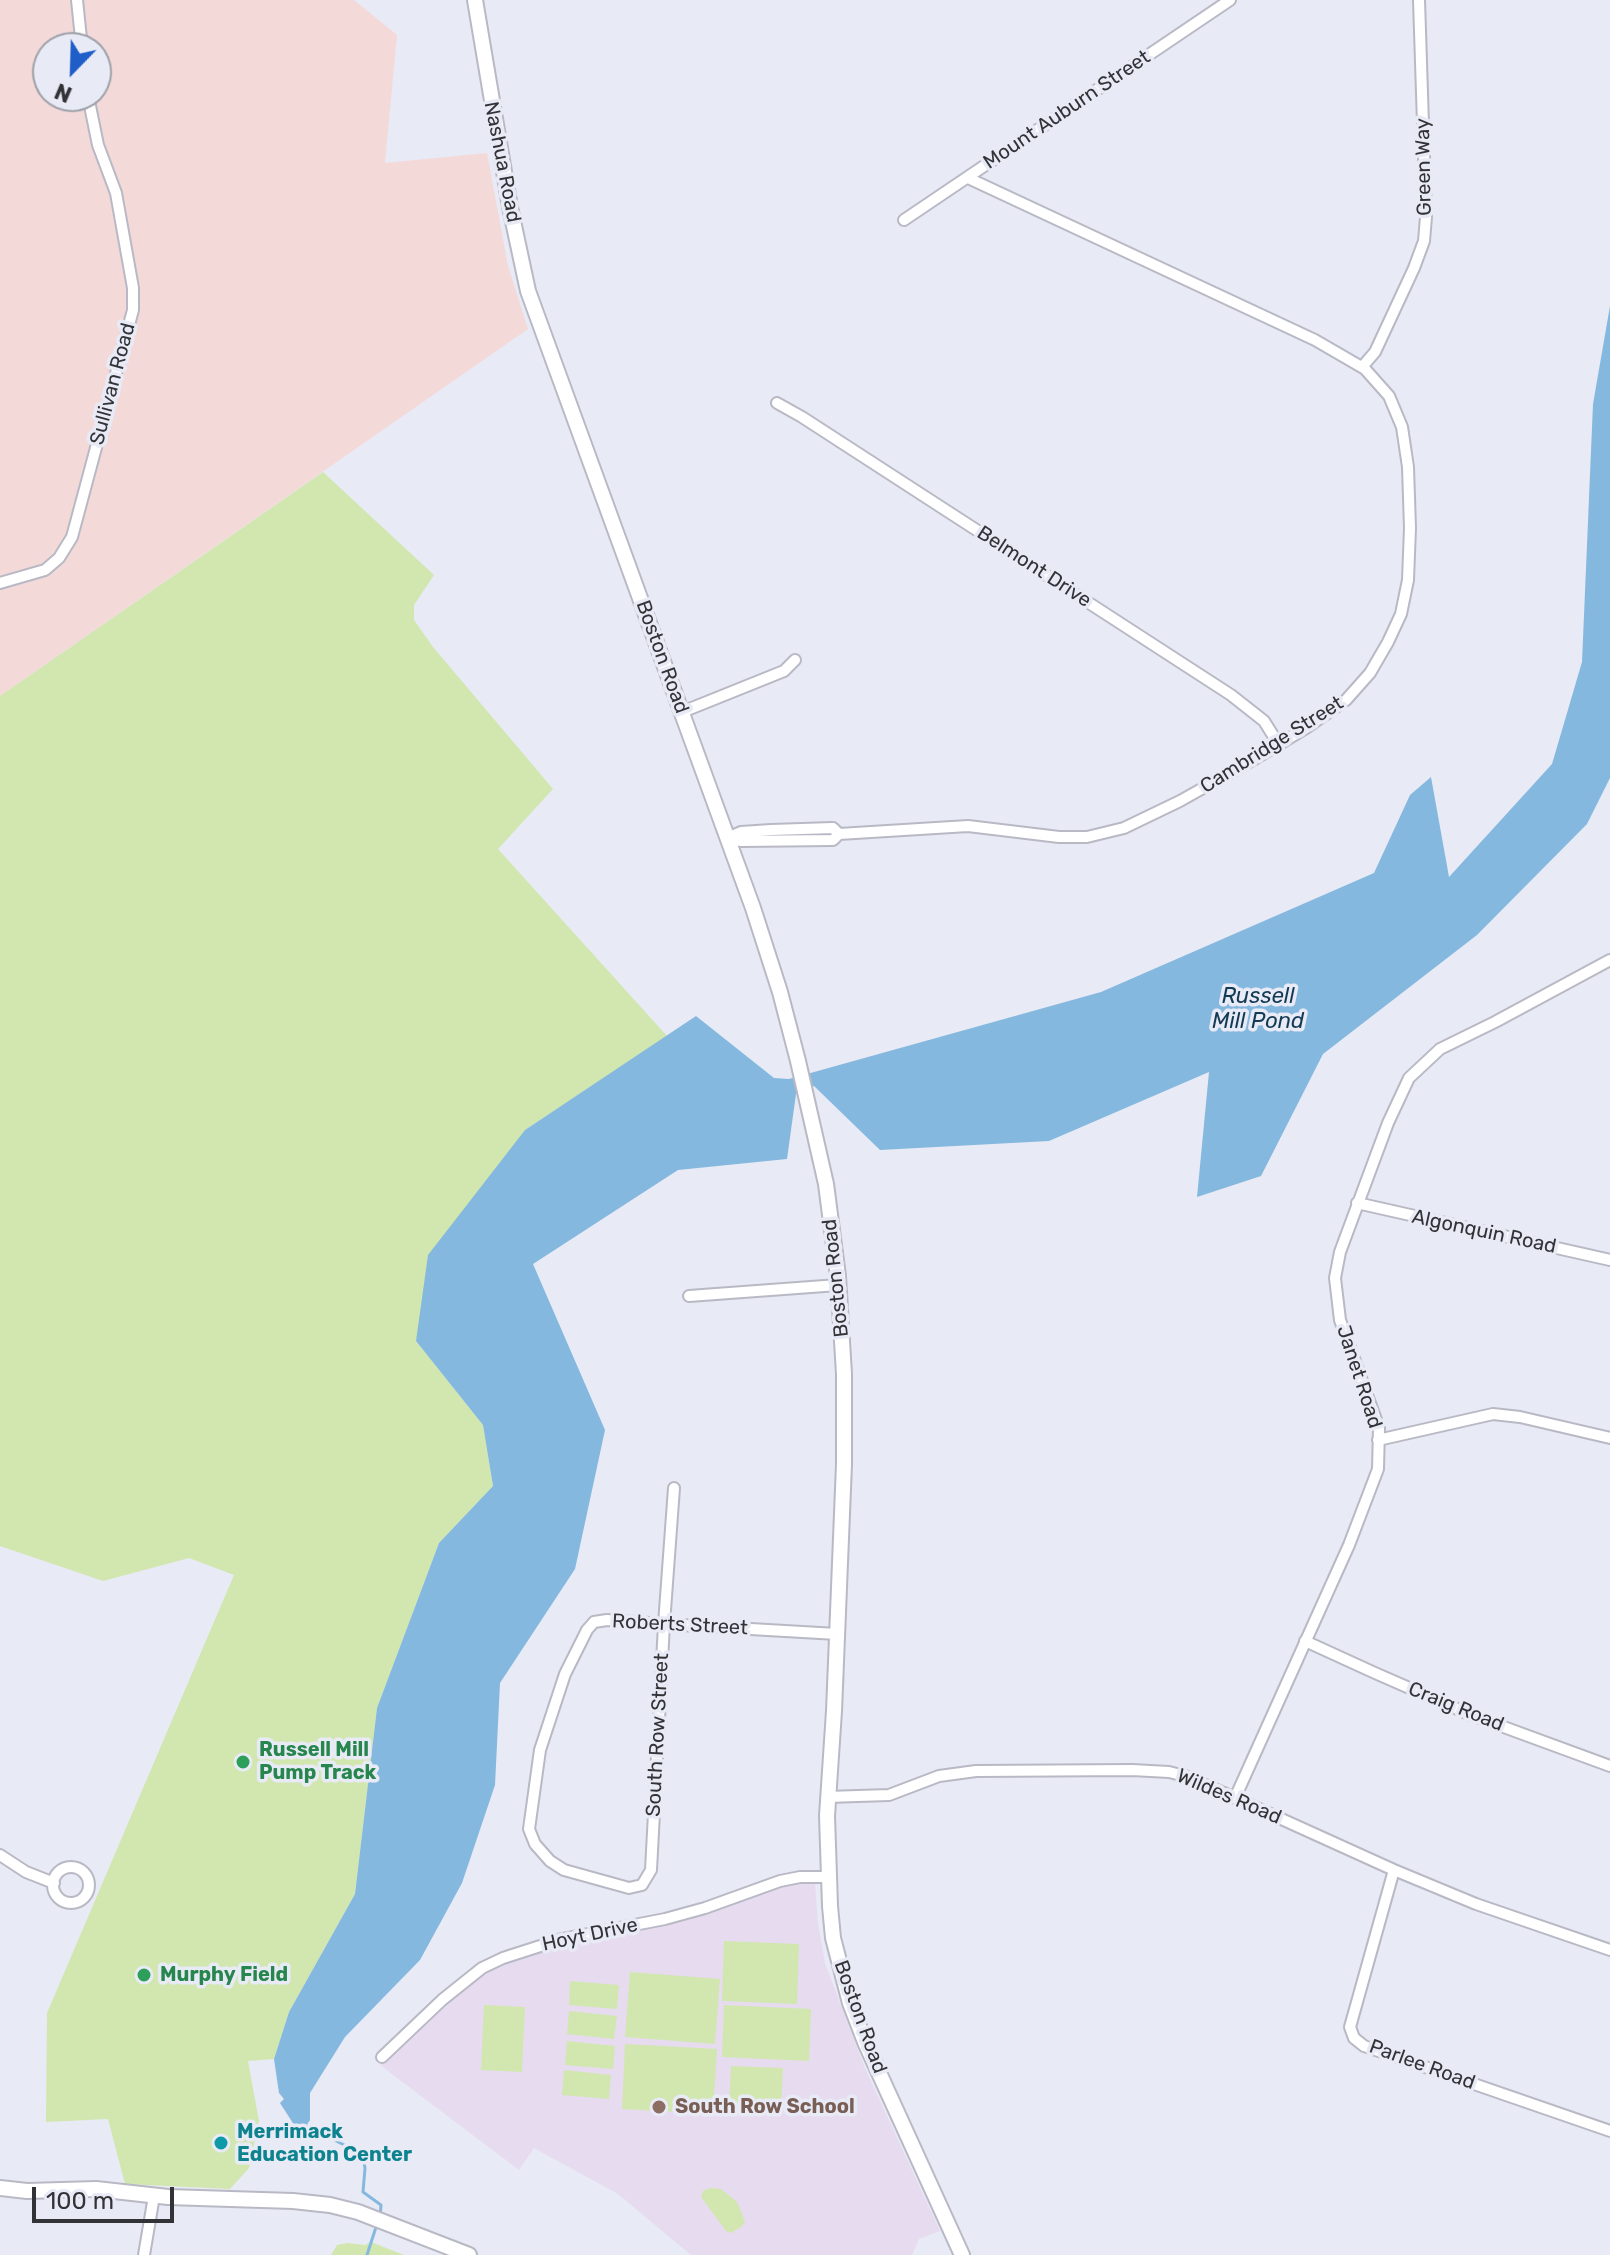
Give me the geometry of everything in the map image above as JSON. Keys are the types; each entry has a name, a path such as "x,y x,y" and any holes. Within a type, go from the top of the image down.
{"main road":[{"name":"Nashua Road","path":"475,0 510,207 538,323"},
{"name":"Boston Road","path":"538,323 753,908 780,992 826,1184 838,1285 844,1389 837,1634 827,1797 828,1877 833,1938 850,2003 865,2042 962,2255"},
{"path":"0,2188 27,2191 96,2189 154,2196 315,2203 373,2217 469,2255"}],"street":[{"path":"77,0 80,32"},
{"name":"Mount Auburn Street","path":"904,220 1230,0"},
{"name":"Green Way","path":"1362,367 1375,352 1424,241 1426,217 1419,0"},
{"name":"Sullivan Road","path":"0,583 45,570 59,558 72,537 133,310 133,288 116,193 98,145 91,112"},
{"name":"Cambridge Street","path":"727,838 741,832 771,830 833,828 839,834 968,826 1059,837 1087,837 1124,828 1180,801 1279,745 1346,700 1370,673 1401,614 1408,580 1408,467 1402,427 1389,396 1362,367 1315,340 968,178"},
{"name":"Belmont Drive","path":"777,403 1231,695 1264,721 1279,745"},
{"path":"682,712 784,671 795,660"},
{"name":"Janet Road","path":"1235,1798 1366,1505 1378,1469 1379,1428 1340,1320 1335,1278 1340,1252 1388,1123 1409,1078 1440,1049 1608,965"},
{"name":"Algonquin Road","path":"1357,1203 1610,1260"},
{"path":"689,1296 838,1285"},
{"path":"1378,1440 1493,1414 1520,1417 1610,1438"},
{"name":"South Row Street","path":"643,1883 651,1870 674,1488"},
{"name":"Roberts Street","path":"643,1883 629,1888 564,1870 550,1861 535,1844 529,1829 540,1750 565,1674 587,1630 594,1622 607,1620 837,1634"},
{"name":"Craig Road","path":"1305,1641 1471,1715 1610,1766"},
{"name":"Wildes Road","path":"827,1797 889,1795 939,1776 976,1771 1169,1772 1476,1904 1610,1950"},
{"path":"0,1855 26,1872 54,1883"},
{"name":"Parlee Road","path":"1394,1870 1350,2027 1354,2038 1364,2046 1610,2131"},
{"name":"Hoyt Drive","path":"382,2057 442,2000 482,1968 503,1958 562,1939 705,1908 780,1881 828,1877"},
{"path":"144,2255 154,2196"}],"shaded area":[{"path":"0,0 354,0 397,35 385,163 487,153 508,266 528,329 0,696"},
{"name":"South Row School","path":"791,1881 815,1883 825,1963 864,2066 940,2231 919,2239 912,2255 691,2255 618,2194 534,2148 519,2170 380,2065 476,1979 520,1957 709,1911"}],"green space":[{"path":"323,472 434,575 414,605 414,620 433,647 553,789 498,849 667,1036 525,1130 416,1341 483,1425 493,1486 439,1543 377,1708 355,1894 289,2012 274,2059 248,2061 259,2121 249,2168 230,2189 125,2184 108,2119 46,2122 47,2013 234,1575 189,1558 103,1581 0,1546 0,696"},
{"path":"724,1941 799,1944 797,2004 722,2001"},
{"path":"630,1972 720,1979 715,2044 625,2037"},
{"path":"570,1981 619,1985 617,2009 569,2005"},
{"path":"484,2005 525,2007 522,2072 481,2070"},
{"path":"724,2005 811,2009 809,2061 722,2057"},
{"path":"569,2011 617,2016 614,2039 567,2034"},
{"path":"567,2041 615,2046 613,2069 565,2065"},
{"path":"625,2044 717,2049 713,2114 622,2109"},
{"path":"731,2066 783,2068 781,2111 729,2109"},
{"path":"564,2070 611,2075 609,2099 562,2095"},
{"path":"721,2189 737,2202 745,2222 741,2227 731,2233 726,2231 701,2197 703,2191"},
{"path":"371,2242 404,2255 331,2255 337,2245 365,2245"}],"water":[{"name":"Russell Mill Pond","path":"1610,306 1610,778 1587,824 1477,935 1323,1054 1261,1176 1197,1197 1209,1072 1049,1141 880,1150 814,1086 796,1094 787,1159 678,1170 533,1264 605,1430 575,1569 500,1683 495,1785 462,1883 420,1960 345,2037 310,2093 310,2120 298,2131 280,2103 284,2099 279,2093 274,2059 289,2012 355,1894 377,1708 439,1543 493,1486 483,1425 416,1341 428,1255 525,1130 696,1016 774,1078 789,1079 1101,992 1374,873 1410,795 1431,777 1449,877 1552,764 1582,662 1593,404"}],"waterway":[{"path":"305,2125 352,2149 363,2159 363,2192 381,2205 380,2217"},
{"path":"367,2255 377,2224"}],"place":[{"name":"Russell Mill Pump Track","path":"243,1762"},
{"name":"Murphy Field","path":"144,1975"},
{"name":"South Row School","path":"659,2107"},
{"name":"Merrimack Education Center","path":"221,2143"}]}
